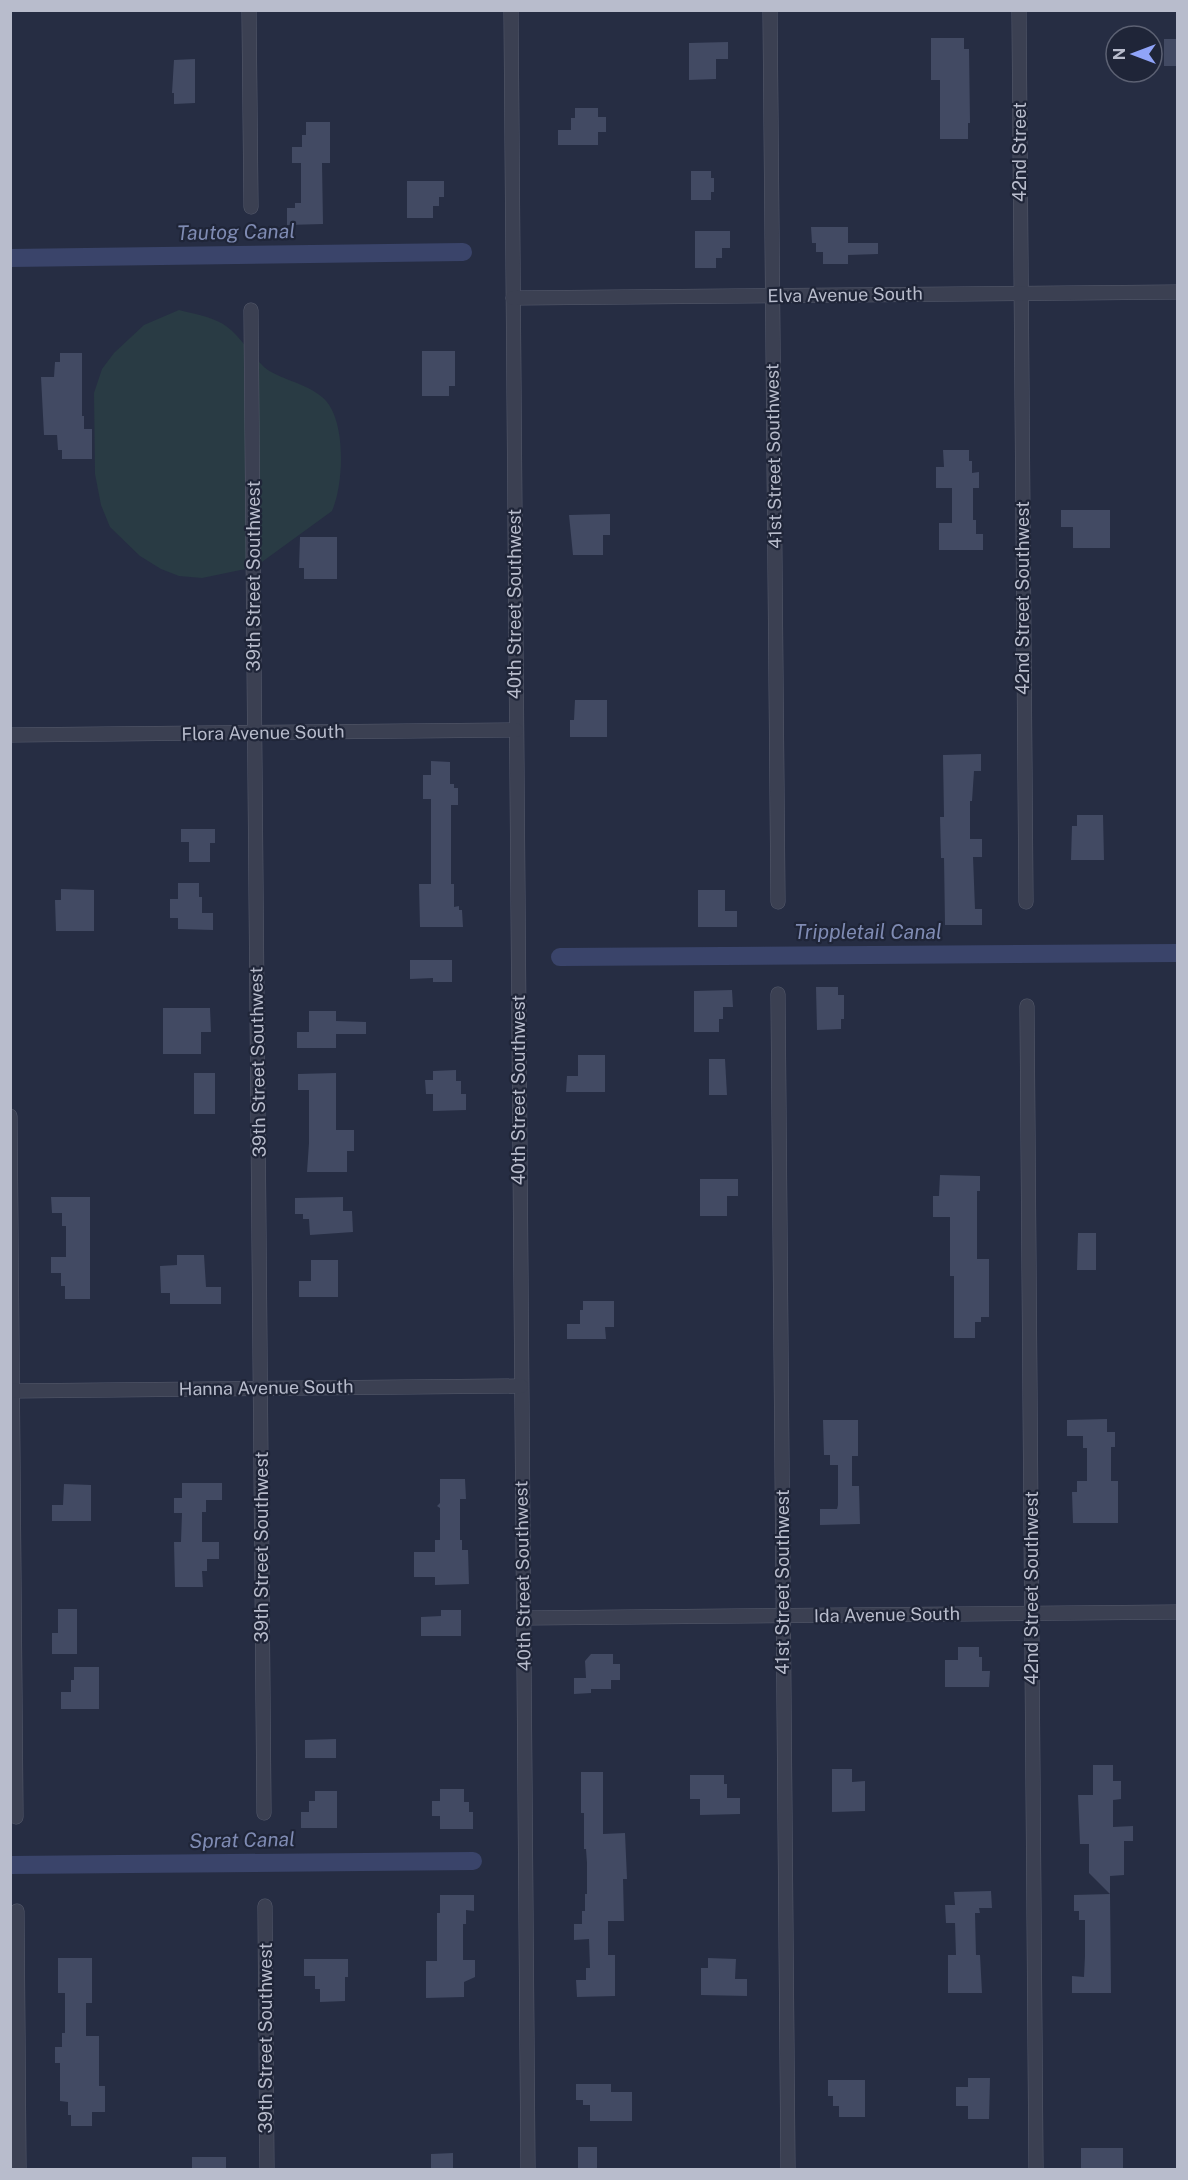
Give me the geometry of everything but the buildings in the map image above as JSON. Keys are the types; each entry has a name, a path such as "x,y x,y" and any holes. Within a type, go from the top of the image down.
{"street":[{"path":"249,10 251,207"},
{"name":"40th Street Southwest","path":"511,10 528,2169"},
{"name":"41st Street Southwest","path":"770,10 778,902"},
{"name":"42nd Street","path":"1019,10 1020,294"},
{"name":"Elva Avenue South","path":"513,298 1178,292"},
{"name":"42nd Street Southwest","path":"1020,294 1026,902"},
{"name":"39th Street Southwest","path":"251,310 264,1813"},
{"name":"Flora Avenue South","path":"10,735 516,730"},
{"name":"41st Street Southwest","path":"778,994 788,2169"},
{"name":"42nd Street Southwest","path":"1027,1006 1036,2169"},
{"path":"10,1116 16,1817"},
{"name":"Hanna Avenue South","path":"12,1391 521,1386"},
{"name":"Ida Avenue South","path":"524,1618 1178,1612"},
{"name":"39th Street Southwest","path":"265,1906 267,2169"},
{"path":"17,1911 19,2169"}],"shaded area":[{"path":"179,310 207,317 223,324 264,367 322,397 336,419 341,451 339,485 332,511 255,567 202,578 179,576 161,569 140,556 110,527 101,505 95,474 94,393 102,369 114,353 144,325"}],"waterway":[{"name":"Tautog Canal","path":"10,258 463,252"},
{"name":"Trippletail Canal","path":"560,957 1178,953"},
{"name":"Sprat Canal","path":"10,1865 473,1861"}]}
